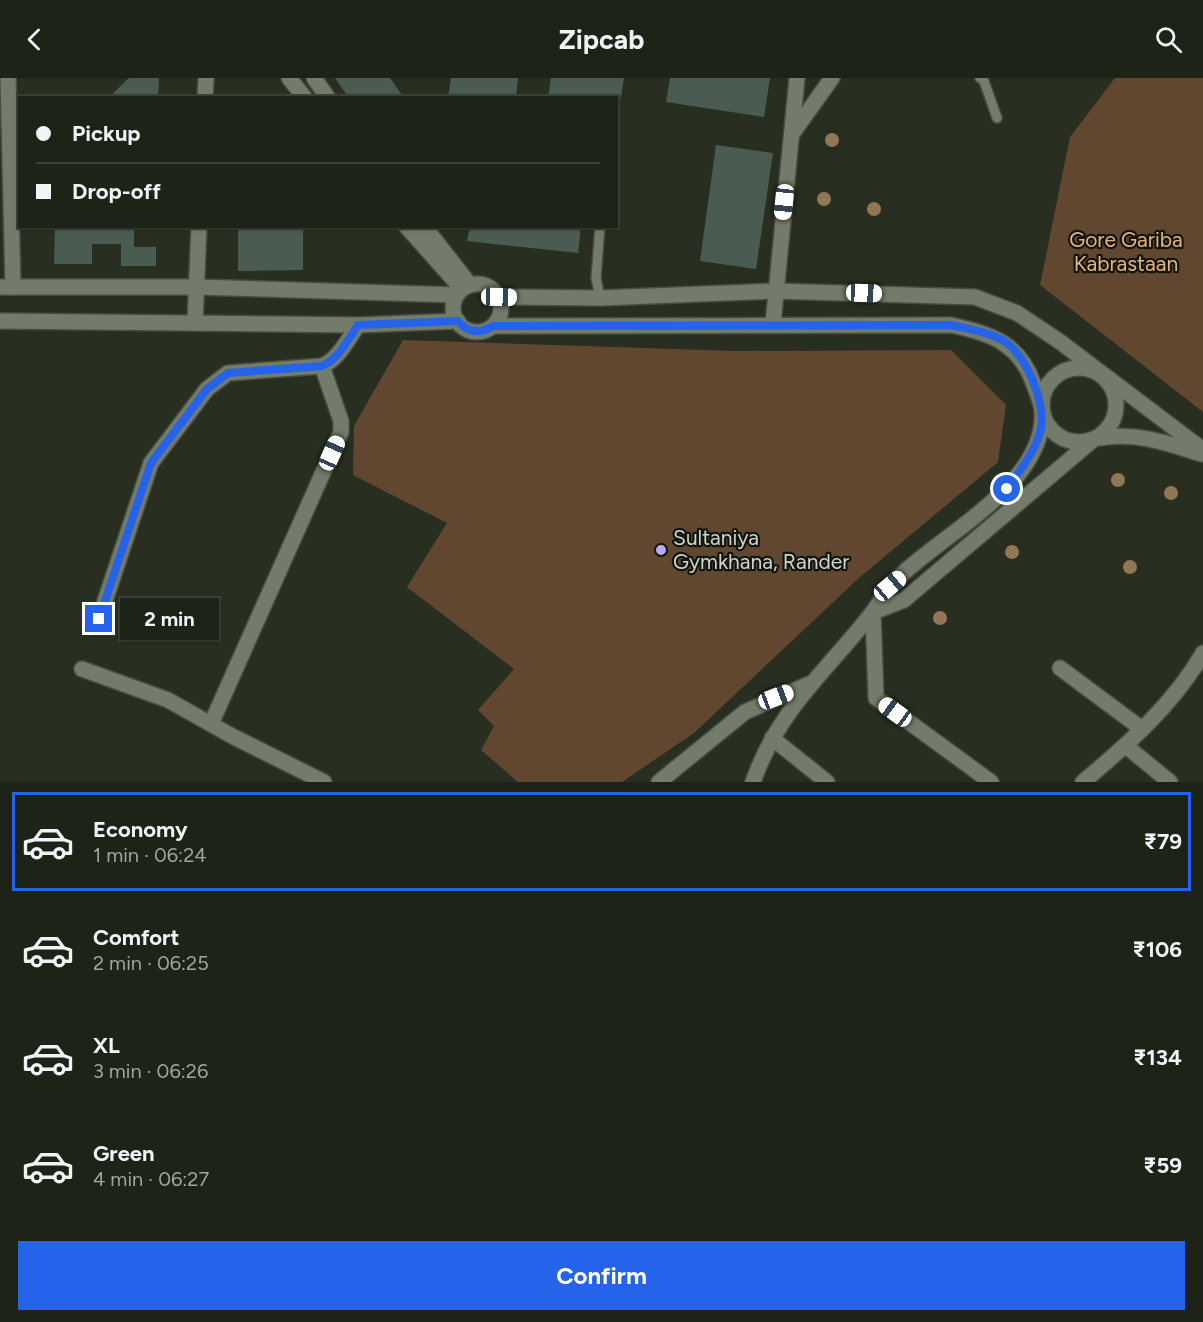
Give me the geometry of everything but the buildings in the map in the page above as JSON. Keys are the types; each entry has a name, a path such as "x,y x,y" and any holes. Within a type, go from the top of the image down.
{"main road":[{"path":"8,78 7,287 463,290 489,286 499,297 501,313 493,326"},
{"path":"205,96 206,78"},
{"path":"289,78 302,96"},
{"path":"314,78 327,96"},
{"path":"773,324 774,291 797,78"},
{"path":"791,135 832,78"},
{"path":"195,323 199,228"},
{"path":"408,228 463,290"},
{"path":"425,228 463,290"},
{"path":"463,290 453,306 458,321 463,327 478,332 493,326 773,324 951,325 975,330 1005,342 1021,360 1032,379 1045,420 1060,438 1083,442 1133,435 1203,455"},
{"path":"499,297 600,298 774,291 975,297 1017,313 1059,341 1203,450"},
{"path":"0,321 358,325 458,321"},
{"path":"99,619 151,463 207,389 228,373 322,366 330,363 358,325"},
{"path":"211,724 341,432 341,421 322,366"},
{"path":"753,782 764,750 809,684 873,612 890,586 1007,489 1033,450 1041,430 1042,409 1048,386 1066,370 1078,368 1101,375 1114,392 1115,414 1104,433 1094,439 904,600 873,612"},
{"path":"873,612 876,698 991,782"},
{"path":"1083,782 1126,746 1178,691 1203,653"},
{"path":"1060,668 1142,729"},
{"path":"82,669 168,700 324,782"},
{"path":"660,782 745,712 809,684"},
{"path":"772,738 827,782"},
{"path":"1126,746 1170,782"}],"lane":[{"path":"980,78 984,81 997,118"},
{"path":"600,228 596,278 600,298"}],"green space":[{"name":"Gore Gariba Kabrastaan","path":"1115,78 1203,78 1203,412 1040,285 1070,137"},
{"name":"Sultaniya Gymkhana, Rander","path":"403,340 735,351 951,350 1006,405 998,462 860,577 694,733 622,782 518,782 481,750 494,726 478,710 514,669 407,587 447,523 353,475 354,426"}],"place":[{"name":"Sultaniya Gymkhana, Rander","path":"661,550"}],"route":[{"path":"99,619 151,463 207,389 228,373 318,368 330,363 358,325 458,321 470,331 478,332 493,326 773,324 951,325 975,330 1005,342 1021,360 1032,379 1042,409 1041,430 1033,450 1007,489"}]}
